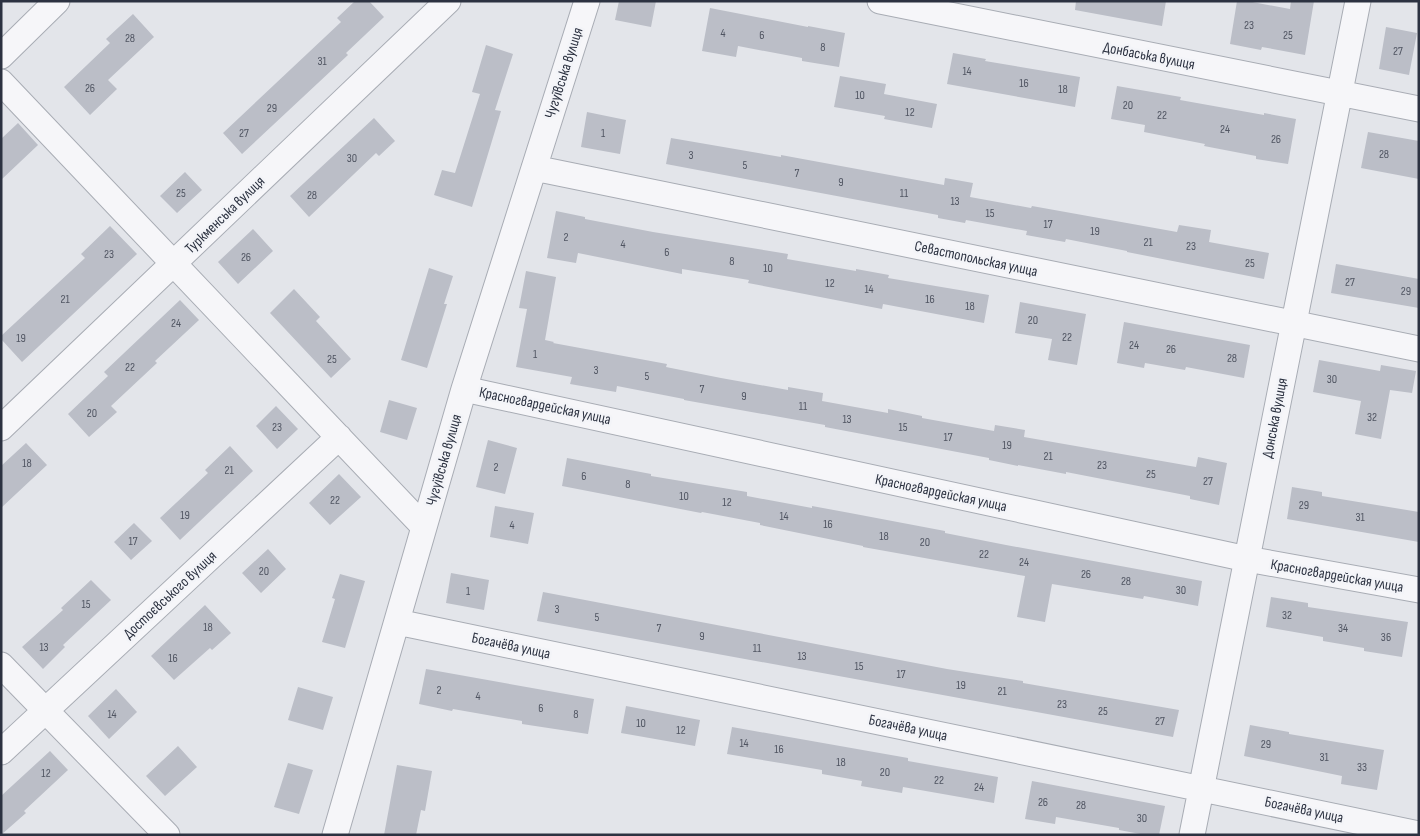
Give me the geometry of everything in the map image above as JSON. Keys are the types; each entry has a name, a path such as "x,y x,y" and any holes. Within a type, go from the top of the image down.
{"street":[{"path":"1,56 57,1"},
{"name":"Туркменська вулиця","path":"1,428 448,1"},
{"name":"Чугуївська вулиця","path":"335,835 464,389 587,1"},
{"name":"Донбаська вулиця","path":"880,1 1419,110"},
{"name":"Донська вулиця","path":"1192,835 1358,1"},
{"path":"1,82 424,527"},
{"name":"Севастопольская улица","path":"534,168 1419,349"},
{"name":"Красногвардейская улица","path":"464,389 1247,559 1419,590"},
{"name":"Достоєвського вулиця","path":"1,752 339,437"},
{"name":"Богачёва улица","path":"397,622 1419,834"},
{"path":"1,665 167,835"}],"building":[{"path":"355,1 369,1 384,17 346,53 348,55 242,154 223,133 341,22 337,18"},
{"path":"619,1 656,1 651,27 615,20"},
{"path":"1076,1 1166,1 1162,26 1075,10"},
{"path":"1237,1 1290,9 1291,1 1314,1 1305,55 1262,47 1261,50 1230,44"},
{"path":"710,8 845,33 839,67 802,61 802,58 738,46 736,57 702,51"},
{"path":"133,14 154,37 108,80 117,89 90,115 64,87 110,43 106,39"},
{"path":"1386,27 1417,33 1409,75 1379,69"},
{"path":"486,45 513,54 495,110 501,111 472,207 434,195 442,170 455,173 480,94 472,92"},
{"path":"953,53 986,59 985,61 1080,77 1075,107 947,84"},
{"path":"840,76 886,84 884,94 937,104 932,128 884,119 885,116 834,107"},
{"path":"1117,86 1181,97 1180,100 1296,119 1288,164 1256,159 1256,156 1144,132 1145,125 1111,119"},
{"path":"587,112 626,120 620,154 581,147"},
{"path":"374,118 395,141 379,156 376,153 309,217 290,196"},
{"path":"18,123 38,145 1,180 1,139"},
{"path":"1368,132 1419,141 1419,179 1361,168"},
{"path":"671,138 781,157 781,155 944,185 945,178 973,183 970,197 1031,208 1032,206 1177,232 1179,225 1211,230 1209,242 1269,253 1264,279 1066,239 1065,242 1026,235 1027,231 966,220 965,223 938,218 938,215 666,164"},
{"path":"185,172 202,190 177,213 160,196"},
{"path":"556,211 585,217 585,219 653,232 788,254 787,259 856,271 856,269 889,275 888,278 989,295 984,323 883,304 882,309 748,283 749,280 682,269 682,274 578,253 576,263 547,258"},
{"path":"110,226 137,254 22,362 1,339 1,336 85,258 81,254"},
{"path":"253,229 273,251 238,284 218,262"},
{"path":"1336,264 1419,279 1419,308 1331,293"},
{"path":"429,268 453,276 444,304 447,304 427,368 401,360"},
{"path":"526,271 556,277 545,340 553,343 667,364 666,367 721,378 788,390 788,387 823,393 822,401 888,413 888,409 922,416 922,418 994,431 995,425 1025,430 1024,437 1196,467 1198,457 1227,463 1219,505 1190,499 1190,496 1066,472 1066,474 1018,466 989,460 989,458 825,427 825,425 617,386 616,392 570,384 572,377 516,367 527,309 519,308"},
{"path":"294,289 320,317 316,321 351,359 331,378 270,313"},
{"path":"180,300 199,320 111,406 117,412 89,437 68,414 108,376 104,372"},
{"path":"1020,302 1086,314 1077,365 1048,360 1052,339 1015,333"},
{"path":"1124,322 1250,345 1244,378 1186,367 1185,370 1145,363 1144,368 1117,363"},
{"path":"1319,360 1380,371 1381,365 1416,371 1412,393 1390,390 1381,439 1355,434 1361,401 1313,392"},
{"path":"389,400 417,408 407,440 380,432"},
{"path":"276,406 298,429 277,449 256,426"},
{"path":"488,440 517,448 505,494 476,487"},
{"path":"26,443 47,465 1,508 1,466"},
{"path":"230,446 253,471 180,540 160,518 208,473 205,470"},
{"path":"567,458 651,474 651,476 747,492 747,496 850,513 1006,545 1202,581 1198,606 1144,596 1143,599 1052,584 1045,622 1017,617 1025,576 863,547 760,525 760,523 562,486"},
{"path":"339,474 361,497 330,525 309,503"},
{"path":"1292,487 1322,492 1322,496 1419,512 1419,542 1287,519"},
{"path":"495,506 534,513 528,544 490,537"},
{"path":"134,523 152,541 131,560 114,542"},
{"path":"268,549 286,569 261,593 242,573"},
{"path":"451,573 489,580 484,610 446,603"},
{"path":"340,574 365,581 345,648 322,642 335,599 332,598"},
{"path":"91,580 111,600 63,645 65,647 43,669 22,647 63,610 61,608"},
{"path":"543,592 947,669 1179,710 1173,737 537,621"},
{"path":"1271,597 1308,603 1308,607 1408,622 1402,657 1364,651 1364,648 1323,641 1323,637 1266,627"},
{"path":"205,605 231,633 212,650 210,648 174,680 151,656"},
{"path":"426,669 594,699 588,734 522,724 522,721 453,709 452,711 419,704"},
{"path":"298,687 333,697 323,730 288,720"},
{"path":"116,689 137,712 109,739 88,716"},
{"path":"626,706 700,720 695,746 621,733"},
{"path":"1250,725 1289,732 1289,734 1384,750 1377,790 1341,784 1342,776 1244,756"},
{"path":"732,727 908,758 908,761 998,777 994,803 903,787 902,793 861,786 862,781 822,774 822,770 727,754"},
{"path":"178,746 197,767 165,796 146,776"},
{"path":"50,751 68,770 24,811 26,813 1,835 1,796"},
{"path":"288,763 313,770 299,814 274,807"},
{"path":"397,765 432,771 425,811 421,810 416,835 384,835"},
{"path":"1032,781 1165,806 1159,835 1146,835 1119,830 1119,828 1056,817 1055,824 1025,819"}]}
